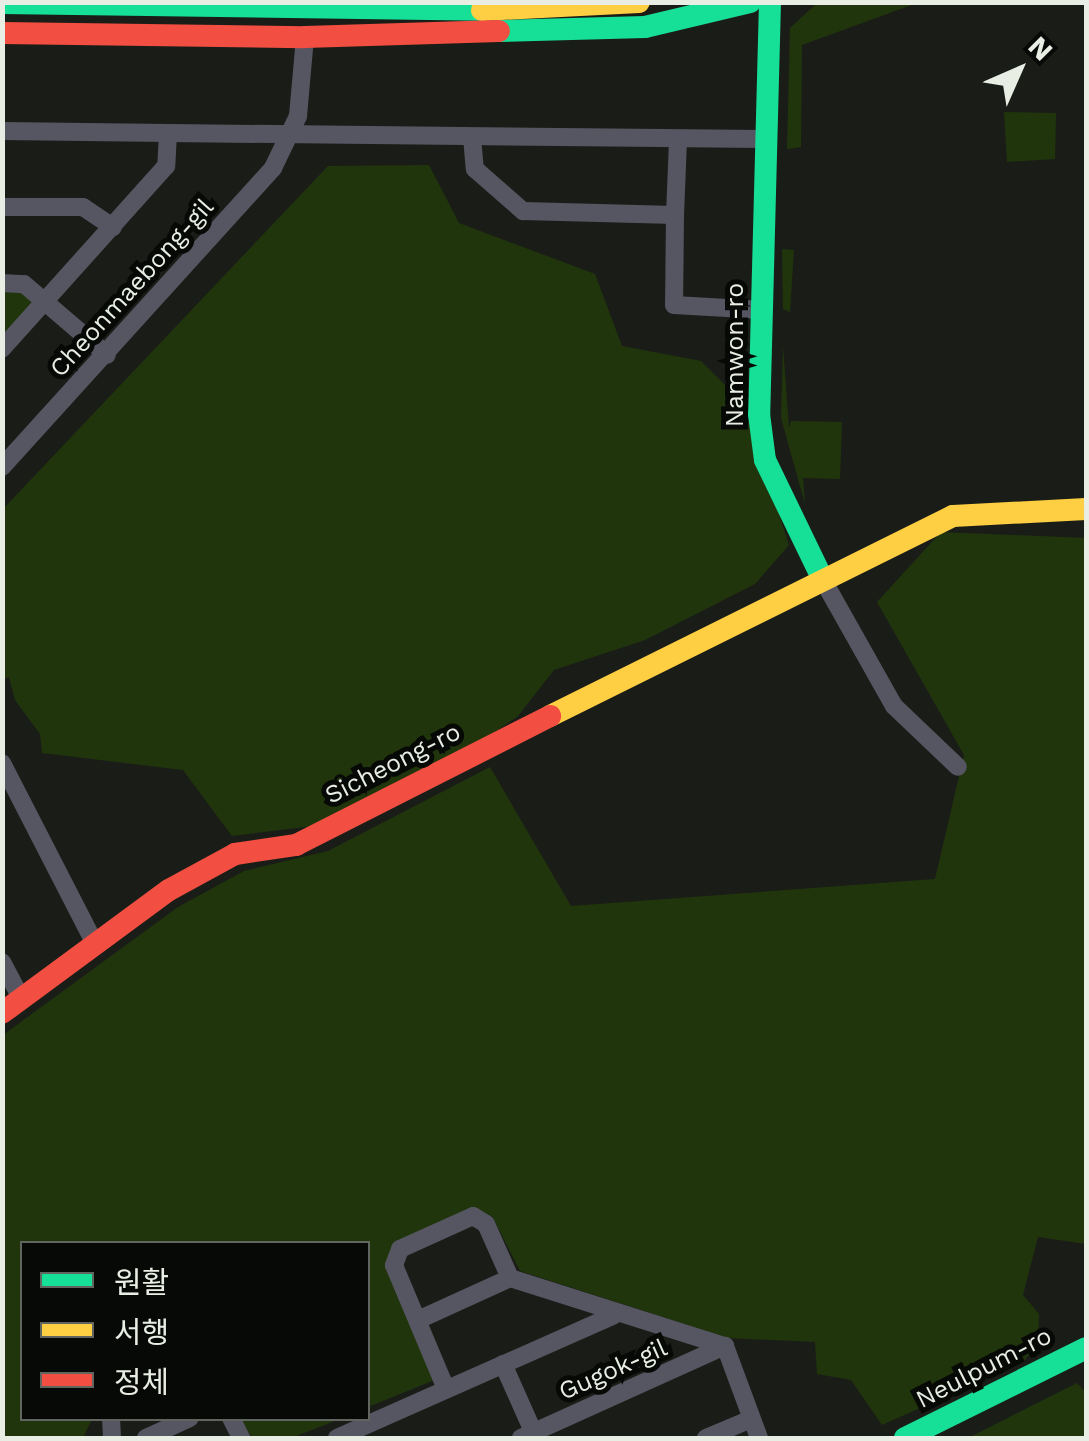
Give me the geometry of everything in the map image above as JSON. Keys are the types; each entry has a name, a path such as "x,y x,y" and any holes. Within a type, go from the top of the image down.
{"street":[{"path":"2,4 534,11 638,2"},
{"path":"2,33 305,37 645,26 750,2"},
{"name":"Namwon-ro","path":"770,2 759,414 766,460 823,580 894,706 958,767"},
{"path":"304,6 305,37"},
{"name":"Cheonmaebong-gil","path":"2,467 272,168 290,136 305,37"},
{"path":"2,131 766,139"},
{"path":"2,350 166,166 168,132"},
{"path":"472,137 475,169 523,211 675,214"},
{"path":"678,139 674,305 762,310"},
{"path":"2,207 84,207 113,227"},
{"path":"2,282 24,284 107,354"},
{"name":"Sicheong-ro","path":"12,1005 169,890 235,854 296,844 953,516 1086,509"},
{"path":"2,763 96,944"},
{"path":"2,962 12,1005"},
{"path":"418,1320 510,1278 486,1224 473,1216 400,1249 394,1265 446,1389"},
{"name":"Gugok-gil","path":"510,1278 614,1315 726,1346"},
{"name":"Gugok-gil","path":"337,1438 614,1315"},
{"path":"726,1346 759,1438"},
{"name":"Gugok-gil","path":"531,1437 726,1346"},
{"name":"Neulpum-ro","path":"906,1438 1086,1348"},
{"path":"503,1364 531,1437"},
{"path":"706,1438 751,1419"},
{"path":"146,1438 183,1421"}],"green space":[{"path":"817,3 917,3 802,45 801,147 787,149 790,28"},
{"path":"1004,112 1056,113 1055,159 1007,162"},
{"path":"429,165 459,223 595,274 622,346 701,361 742,402 789,545 755,584 645,640 554,670 518,716 479,743 313,826 232,836 183,770 42,753 40,734 15,700 9,677 3,679 3,509 328,166"},
{"path":"782,249 794,250 790,312 783,309"},
{"path":"3,290 25,291 34,306 3,340"},
{"path":"783,346 789,428 791,421 842,422 840,479 803,478 805,504 781,418"},
{"path":"941,532 1086,538 1086,1244 1038,1237 1023,1295 1039,1314 1038,1344 1023,1362 882,1425 851,1380 817,1374 815,1342 728,1338 520,1271 492,1216 440,1227 389,1269 437,1379 370,1406 370,1241 20,1241 20,1421 91,1421 83,1438 3,1438 3,1035 178,907 244,871 328,851 490,767 571,906 935,879 964,755 877,602"},
{"path":"1077,1383 1086,1393 1086,1438 968,1438"},
{"path":"242,1421 335,1421 291,1438 252,1438"}],"traffic: fast":[{"path":"499,31 645,27 750,2"},
{"path":"770,2 759,414 765,460 823,580"},
{"path":"2,3 482,10"},
{"path":"905,1438 1086,1348"}],"traffic: slow":[{"path":"482,10 639,2"},
{"path":"550,716 953,516 1086,509"}],"traffic: jam":[{"path":"2,33 305,37 499,31"},
{"path":"2,1013 169,890 235,854 296,845 550,716"}]}
